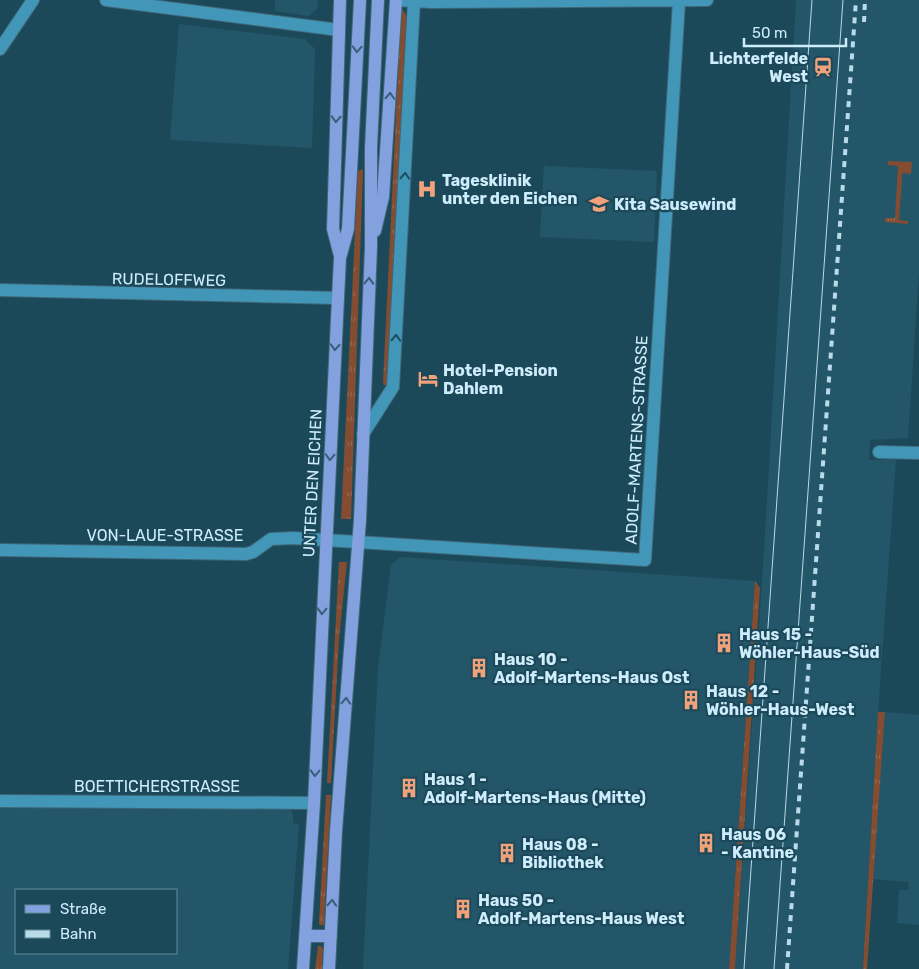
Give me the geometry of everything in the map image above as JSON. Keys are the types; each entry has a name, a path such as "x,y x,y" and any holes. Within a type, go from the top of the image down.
{"main road":[{"path":"340,0 332,229 340,258"},
{"name":"UNTER DEN EICHEN","path":"303,969 314,803 340,258 348,229 360,0"},
{"path":"329,969 348,660 359,543 370,247 370,167 378,0"},
{"path":"370,247 383,198 396,0"},
{"path":"305,936 331,936"}],"street":[{"path":"0,49 33,0"},
{"path":"106,0 338,30"},
{"path":"396,0 707,0"},
{"path":"363,434 393,387 414,1"},
{"name":"ADOLF-MARTENS-STRASSE","path":"326,540 645,560 679,1"},
{"name":"RUDELOFFWEG","path":"0,290 338,298"},
{"path":"879,452 919,453"},
{"name":"VON-LAUE-STRASSE","path":"0,550 246,554 253,552 271,539 326,540"},
{"name":"BOETTICHERSTRASSE","path":"0,801 314,803"}],"shaded area":[{"path":"275,0 318,0 317,9 309,16 275,11"},
{"path":"796,0 919,0 919,273 908,438 870,440 869,460 896,459 878,712 863,969 735,969 764,552"},
{"path":"179,24 305,39 315,49 312,148 170,140"},
{"name":"Kita Sausewind","path":"544,164 546,166 657,171 654,242 540,237"},
{"path":"400,557 755,581 729,969 363,969 378,668 391,565"},
{"path":"885,712 919,715 919,925 897,923 899,890 908,890 909,882 873,879"},
{"path":"0,805 286,808 291,810 293,823 299,824 288,969 0,969"}],"green space":[{"path":"403,10 407,17 388,385 384,385 401,11"},
{"path":"888,161 912,162 911,174 902,173 899,220 908,221 908,224 885,222 885,218 895,218 898,166 888,165"},
{"path":"363,169 351,519 341,519 358,171"},
{"path":"339,562 347,562 339,639 331,783 327,783"},
{"path":"755,581 760,588 735,969 729,969"},
{"path":"878,712 885,712 867,969 863,969"},
{"path":"326,795 331,795 324,924 322,926 319,924"},
{"path":"318,946 321,946 323,949 322,969 315,969"}],"tram line":[{"path":"744,969 812,0"},
{"path":"774,969 843,0"}],"railway":[{"path":"787,969 856,0"},
{"path":"864,22 865,0"}],"place":[{"name":"Lichterfelde West","path":"823,67"},
{"name":"Tagesklinik unter den Eichen","path":"427,189"},
{"name":"Kita Sausewind","path":"599,204"},
{"name":"Hotel-Pension Dahlem","path":"428,379"},
{"name":"Haus 15 - Wöhler-Haus-Süd","path":"724,643"},
{"name":"Haus 10 - Adolf-Martens-Haus Ost","path":"479,668"},
{"name":"Haus 12 - Wöhler-Haus-West","path":"691,700"},
{"name":"Haus 1 - Adolf-Martens-Haus (Mitte)","path":"409,788"},
{"name":"Haus 06 - Kantine","path":"706,843"},
{"name":"Haus 08 - Bibliothek","path":"507,853"},
{"name":"Haus 50 - Adolf-Martens-Haus West","path":"463,909"}]}
